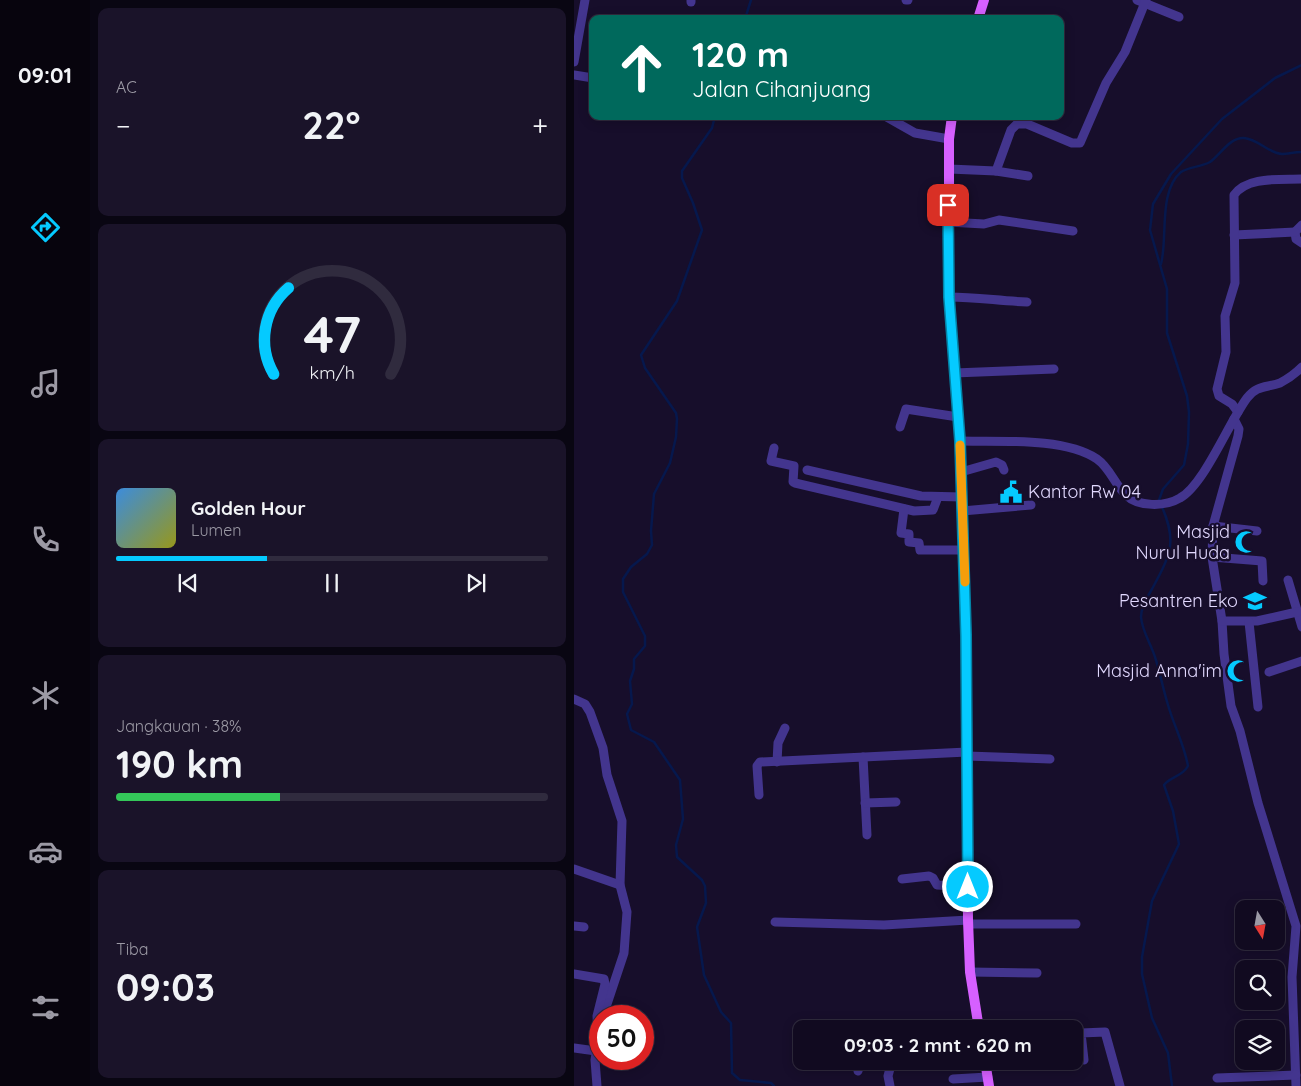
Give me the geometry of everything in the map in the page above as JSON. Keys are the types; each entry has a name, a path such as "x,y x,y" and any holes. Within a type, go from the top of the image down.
{"main road":[{"path":"979,15 984,0"},
{"path":"951,120 949,139 949,297 960,441 964,550 968,922 970,972 977,1020"}],"street":[{"path":"574,62 585,0"},
{"path":"996,171 1011,130 1018,124 1028,124 1072,143 1080,143 1106,83 1124,52 1143,1 1179,17"},
{"path":"574,75 589,77"},
{"path":"892,120 915,133 949,139"},
{"path":"949,169 996,171 1028,176"},
{"path":"1296,1086 1292,977 1296,926 1231,706 1222,621 1212,557 1213,526 1239,429 1232,404 1219,396 1217,389 1226,352 1225,316 1235,283 1234,195 1244,185 1262,181 1301,180"},
{"path":"948,222 984,224 999,220 1073,231"},
{"path":"1234,235 1295,232 1301,225"},
{"path":"1295,232 1296,238 1301,243"},
{"path":"949,297 984,297 997,301 1027,302"},
{"path":"954,373 1054,369"},
{"path":"960,441 1023,442 1083,452 1099,460 1126,496 1140,502 1160,505 1184,496 1200,476 1236,416 1255,389 1279,383 1300,370"},
{"path":"900,427 906,409 958,417"},
{"path":"774,448 771,460 794,466 793,482 795,483 862,497 904,509 933,510 938,497"},
{"path":"961,472 996,462 1002,465 1004,470"},
{"path":"807,470 921,496 962,497"},
{"path":"962,511 1031,505"},
{"path":"904,509 901,533 910,534 909,542 920,543 920,550 964,550"},
{"path":"1213,526 1257,531"},
{"path":"1212,557 1262,561 1263,580"},
{"path":"1288,580 1301,627"},
{"path":"1222,621 1245,620 1249,622 1297,612"},
{"path":"1249,622 1258,706"},
{"path":"1269,672 1301,661"},
{"path":"574,700 585,704 590,712 603,748 611,789 618,803 622,821 620,885 627,912 624,953 607,1005"},
{"path":"777,762 778,743 785,728"},
{"path":"758,795 758,763 967,754 1050,759"},
{"path":"863,758 867,835"},
{"path":"865,803 896,802"},
{"path":"574,870 620,885"},
{"path":"902,880 929,876 933,878 937,885 968,887"},
{"path":"775,922 884,925 968,922 1076,924"},
{"path":"574,926 584,927"},
{"path":"970,972 1037,973"},
{"path":"574,974 604,979 605,984 600,1005"},
{"path":"1084,1060 1081,1033 1105,1032 1120,1086"},
{"path":"574,1048 589,1050"},
{"path":"594,1070 597,1086"},
{"path":"890,1070 888,1076 890,1086"},
{"path":"1216,1078 1296,1075"},
{"path":"953,1078 988,1081"}],"waterway":[{"path":"746,15 751,0"},
{"path":"1172,1086 1168,1053 1152,1018 1142,974 1142,957 1152,901 1179,844 1173,811 1164,785 1186,770 1188,766 1141,617 1145,602 1168,554 1170,535 1165,513 1159,500 1163,489 1184,465 1188,444 1189,412 1187,396 1167,333 1167,289 1150,230 1153,204 1171,174 1222,119 1275,78 1302,65"},
{"path":"714,120 712,128 682,171 682,178 702,230 677,301 641,355 645,368 676,413 677,419 676,437 670,463 654,494 651,531 652,545 647,554 631,567 623,579 623,592 645,636 645,646 634,659 634,669 630,681 632,704 627,714 631,730 654,742 680,780 683,819 676,845 677,857 702,880 705,886 706,903 697,927 704,975 721,1012 731,1023 732,1073 740,1080 771,1083 774,1086"},
{"path":"1161,264 1166,203 1174,180 1181,172 1210,162 1230,143 1239,138 1249,139 1277,153 1302,152"}],"slow traffic":[{"path":"960,445 965,582"}],"place":[{"name":"Kantor Rw 04","path":"1011,492"},
{"name":"Masjid Nurul Huda","path":"1246,542"},
{"name":"Pesantren Eko","path":"1255,601"},
{"name":"Masjid Anna'im","path":"1238,671"}],"route":[{"path":"948,205 949,297 960,441 966,635 968,887"}]}
